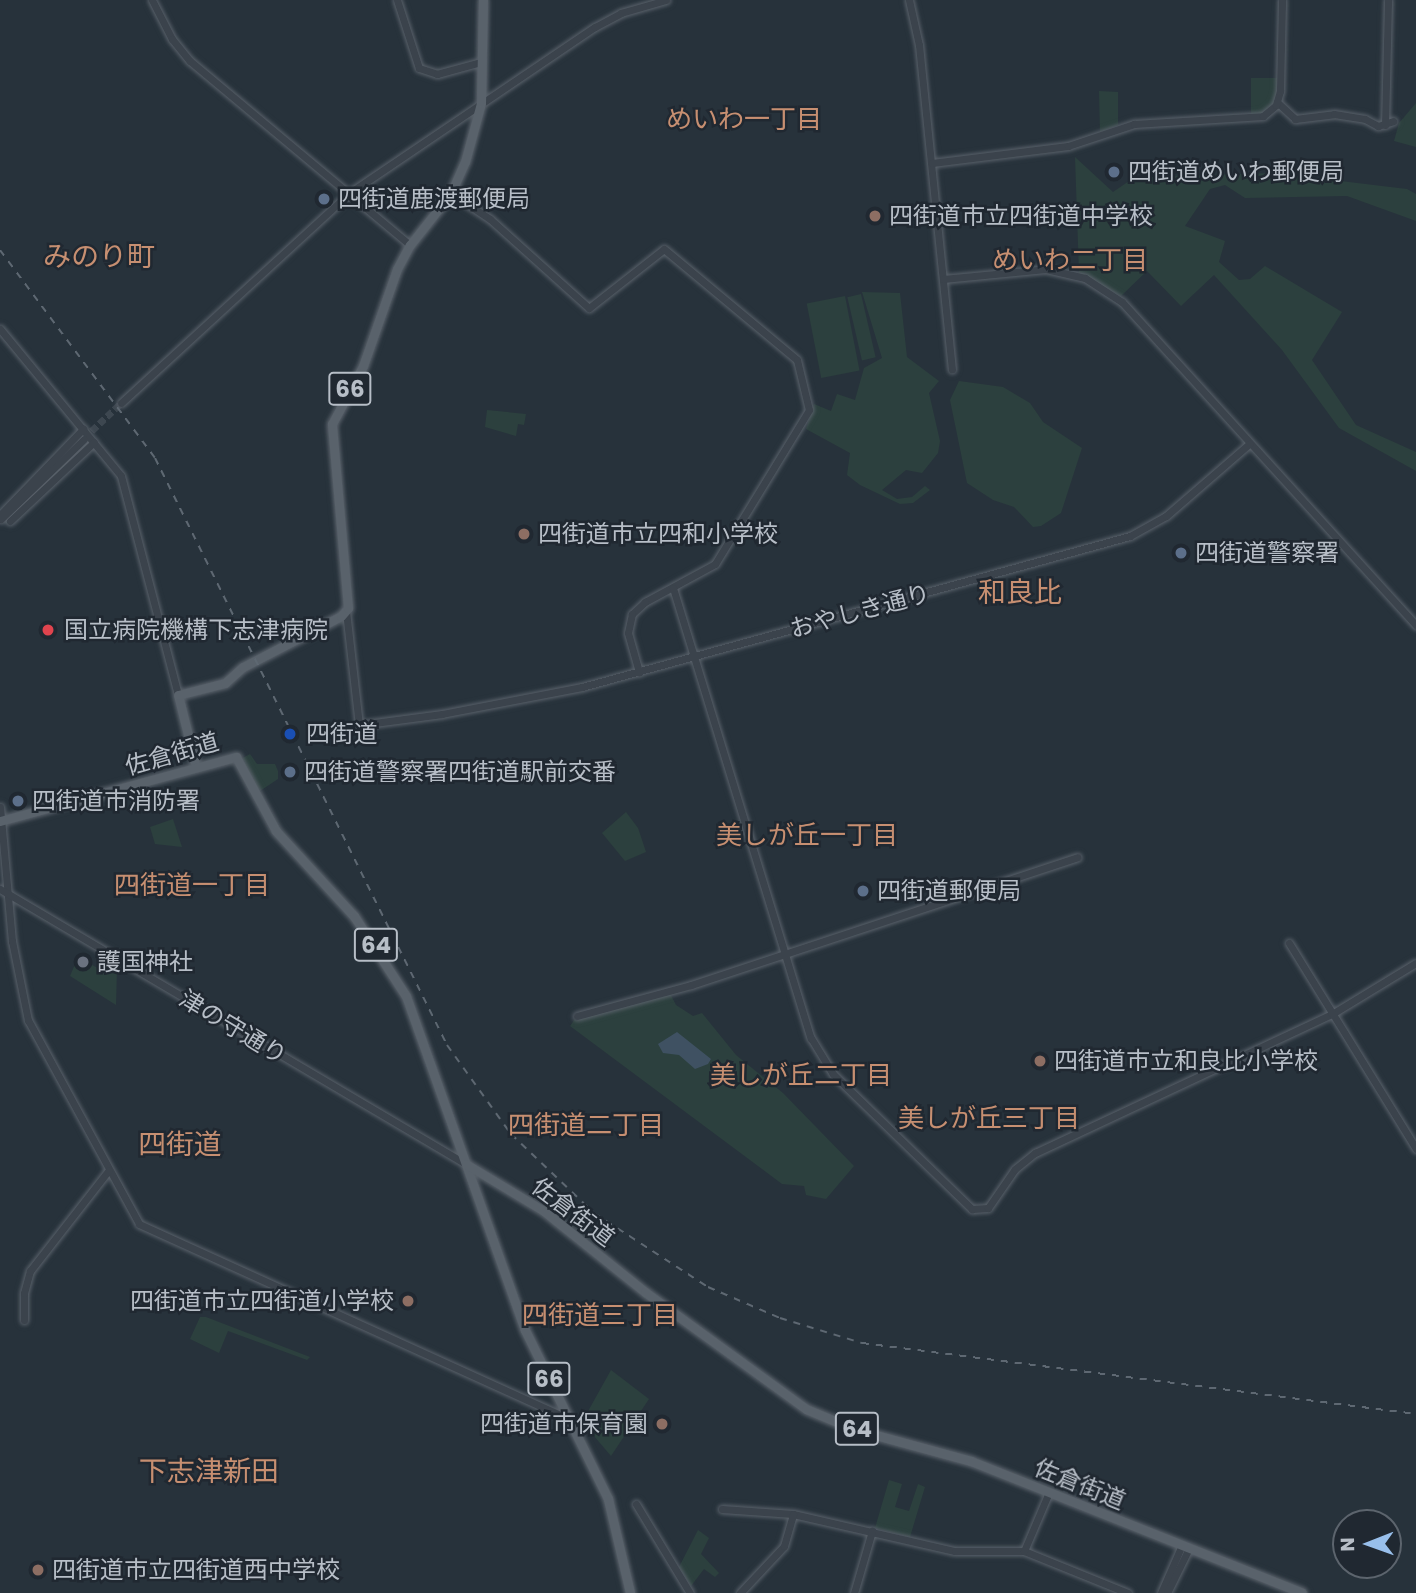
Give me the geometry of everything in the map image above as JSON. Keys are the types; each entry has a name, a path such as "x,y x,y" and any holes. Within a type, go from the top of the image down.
{"main road":[{"name":"66","path":"346,611 332,424 363,366 382,305 410,245 451,193 476,129 481,103 483,0"},
{"path":"196,767 178,695 225,683 243,667 346,611"},
{"name":"佐倉街道","path":"2,821 236,757 276,831 354,916 387,960 409,1003 466,1164 544,1211 645,1293 806,1409 852,1428 971,1461 1302,1593"},
{"name":"66","path":"466,1164 525,1330 608,1499 630,1593"}],"street":[{"path":"152,0 172,39 190,61 410,245"},
{"path":"397,0 419,68 437,74 481,62"},
{"path":"121,402 348,194 595,27 621,13 666,0"},
{"path":"909,0 932,163 952,369"},
{"path":"1282,0 1277,102 1295,119 1334,114 1389,123 1388,0"},
{"path":"932,163 1068,146 1134,124 1257,117 1277,102"},
{"path":"451,193 490,219 589,308 664,249 797,360 809,400 806,415 715,564 632,614 628,633 639,672"},
{"path":"943,279 1046,269 1084,278 1122,302 1416,625"},
{"path":"0,329 117,469 129,497 178,695"},
{"path":"0,517 83,429"},
{"path":"0,517 84,439"},
{"path":"10,521 94,442"},
{"name":"おやしき通り","path":"346,611 359,725 442,714 639,672 1130,536 1166,516 1249,444"},
{"path":"673,588 811,1038 833,1074 979,1211 988,1208 1016,1169 1035,1153 1332,1014 1416,963"},
{"path":"0,807 3,891 28,1020 139,1224 571,1420"},
{"path":"577,1016 785,954 1077,857"},
{"name":"津の守通り","path":"3,891 466,1164"},
{"path":"1289,943 1416,1149"},
{"path":"24,1320 24,1293 30,1271 108,1170"},
{"path":"1024,1552 1049,1492"},
{"path":"636,1504 690,1593"},
{"path":"722,1509 793,1514 955,1551 1024,1552 1128,1593"},
{"path":"740,1593 784,1546 793,1514"},
{"path":"854,1593 872,1531"},
{"path":"1161,1593 1185,1547"},
{"path":"1167,1593 1185,1547"}],"green space":[{"path":"1251,78 1278,78 1276,99 1265,113 1251,116"},
{"path":"1099,91 1118,92 1118,125 1100,132"},
{"path":"1416,103 1416,147 1394,141 1399,123"},
{"path":"1075,157 1113,192 1135,177 1274,173 1407,189 1416,194 1416,221 1347,196 1245,198 1225,185 1210,189 1185,226 1225,241 1219,262 1239,280 1250,279 1265,266 1342,312 1312,360 1356,425 1416,452 1416,471 1339,428 1282,350 1214,275 1181,306 1147,271 1121,296 1079,273"},
{"path":"862,292 900,293 907,357 939,381 929,393 940,441 938,453 922,473 906,470 882,490 897,499 912,497 925,486 930,490 913,503 900,504 860,485 847,475 850,453 806,429 814,404 831,411 837,394 855,400 864,368 882,358"},
{"path":"861,294 876,357 862,360 847,297"},
{"path":"845,296 860,371 821,378 807,303"},
{"path":"959,381 1003,387 1030,403 1043,422 1082,448 1061,513 1041,526 1033,527 1014,507 993,500 967,483 950,400"},
{"path":"487,410 526,414 524,425 518,424 516,436 485,427"},
{"path":"250,754 257,764 275,764 278,771 278,779 260,791 239,760"},
{"path":"626,812 638,828 646,852 625,861 602,833"},
{"path":"173,819 182,847 155,844 150,827"},
{"path":"78,957 101,970 105,963 117,969 116,1005 70,976"},
{"path":"669,991 676,1005 693,1016 702,1013 736,1055 783,1093 854,1166 826,1199 806,1195 804,1186 782,1184 570,1026 577,1016"},
{"path":"200,1317 310,1357 307,1360 228,1331 219,1353 190,1339"},
{"path":"611,1370 649,1399 611,1456 582,1422"},
{"path":"889,1480 902,1484 895,1507 909,1511 918,1484 925,1487 910,1537 875,1528"},
{"path":"698,1530 709,1538 701,1554 719,1573 715,1577 704,1569 691,1586 679,1567"}],"water":[{"path":"677,1032 711,1059 708,1064 695,1069 679,1055 663,1053 658,1044"}],"tunnel":[{"path":"84,438 121,403"}],"railway":[{"path":"0,250 155,458 447,1045 511,1134 594,1213 708,1287 780,1318 862,1343 1416,1414"}],"place":[{"name":"四街道めいわ郵便局","path":"1114,172"},
{"name":"四街道鹿渡郵便局","path":"324,199"},
{"name":"四街道市立四街道中学校","path":"875,216"},
{"name":"四街道市立四和小学校","path":"524,534"},
{"name":"四街道警察署","path":"1181,553"},
{"name":"国立病院機構下志津病院","path":"48,630"},
{"name":"四街道","path":"290,734"},
{"name":"四街道警察署四街道駅前交番","path":"290,772"},
{"name":"四街道市消防署","path":"18,801"},
{"name":"四街道郵便局","path":"863,891"},
{"name":"護国神社","path":"83,962"},
{"name":"四街道市立和良比小学校","path":"1040,1061"},
{"name":"四街道市立四街道小学校","path":"408,1301"},
{"name":"四街道市保育園","path":"662,1424"},
{"name":"四街道市立四街道西中学校","path":"38,1570"}],"district":[{"name":"めいわ一丁目","path":"744,120"},
{"name":"みのり町","path":"99,257"},
{"name":"めいわ二丁目","path":"1070,261"},
{"name":"和良比","path":"1020,593"},
{"name":"美しが丘一丁目","path":"807,836"},
{"name":"四街道一丁目","path":"192,886"},
{"name":"美しが丘二丁目","path":"801,1076"},
{"name":"美しが丘三丁目","path":"989,1119"},
{"name":"四街道二丁目","path":"586,1126"},
{"name":"四街道","path":"180,1145"},
{"name":"四街道三丁目","path":"600,1316"},
{"name":"下志津新田","path":"209,1472"}]}
